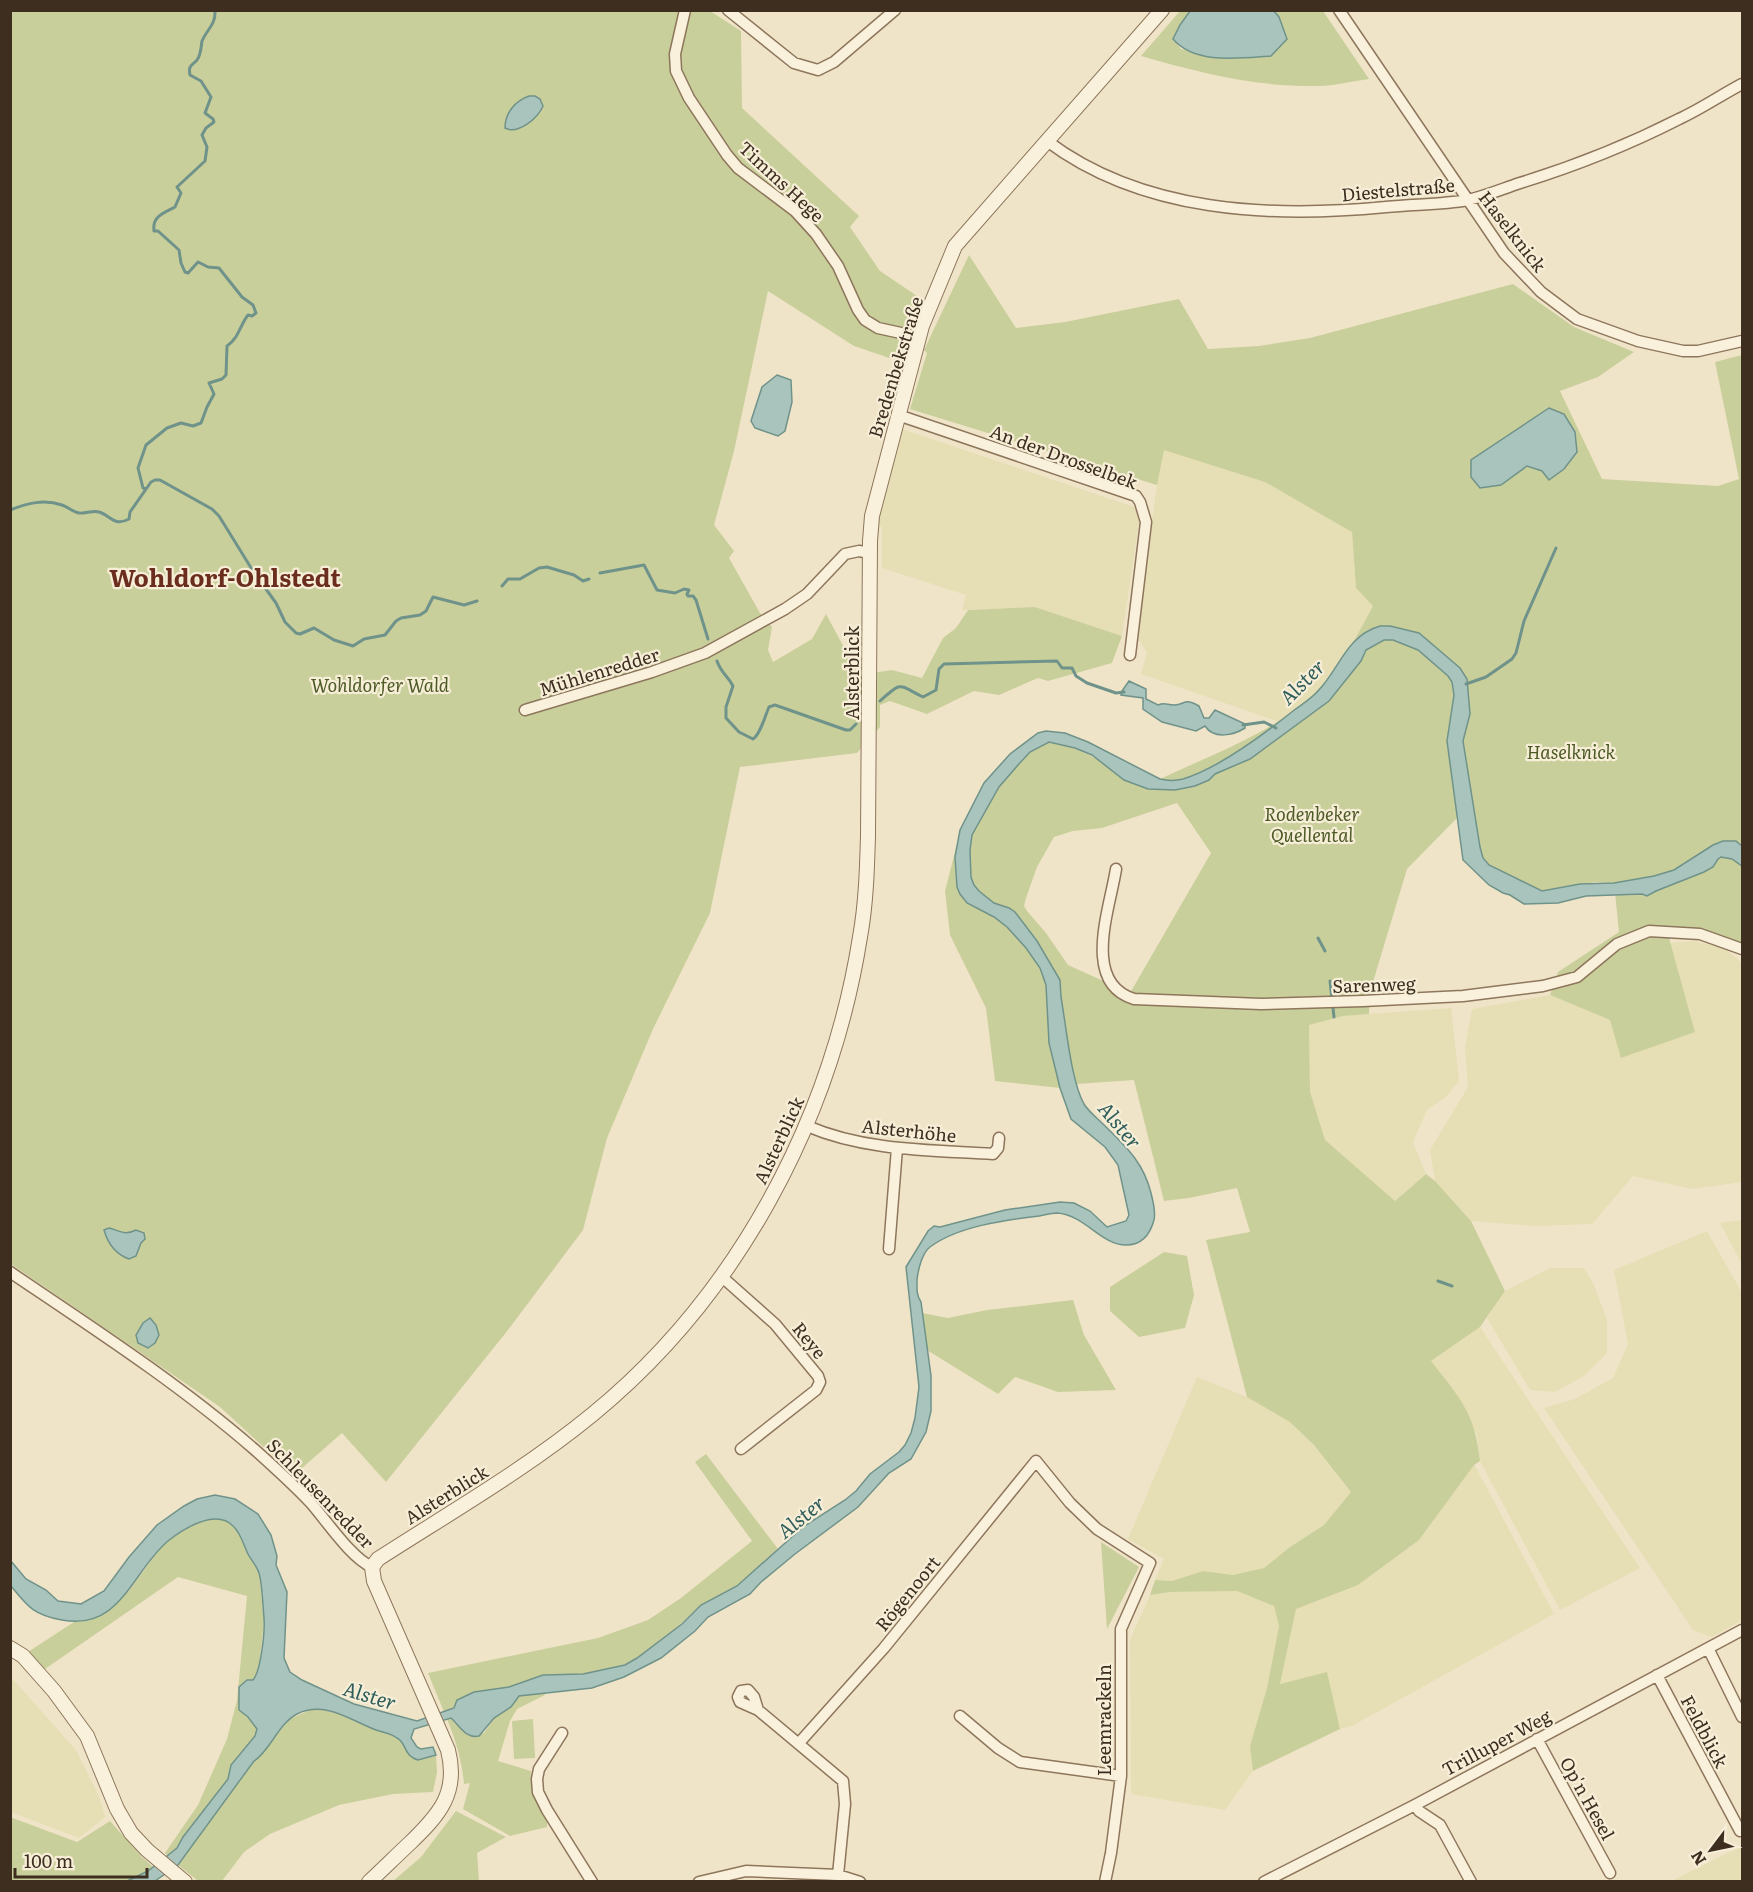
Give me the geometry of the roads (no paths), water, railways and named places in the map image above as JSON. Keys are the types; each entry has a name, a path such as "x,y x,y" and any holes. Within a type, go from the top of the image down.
{"street":[{"name":"Timms Hege","path":"685,10 675,54 676,71 689,98 727,155 738,168 795,211 821,240 838,266 864,320 878,328 919,337"},
{"path":"728,10 794,63 818,70 834,62 895,10"},
{"name":"Bredenbekstraße","path":"870,553 873,505 919,337 955,246 1162,10"},
{"name":"Haselknick","path":"1339,10 1504,253 1541,292 1577,319 1638,341 1683,351 1698,351 1743,341"},
{"name":"Diestelstraße","path":"1047,141 1094,171 1133,188 1196,203 1272,210 1350,211 1467,200 1558,171 1607,153 1681,118 1743,84"},
{"name":"An der Drosselbek","path":"898,415 1136,496 1146,522 1130,655"},
{"name":"Mühlenredder","path":"525,710 682,663 705,653 785,609 807,594 845,554 859,551 870,553"},
{"name":"Alsterblick","path":"372,1567 378,1559 519,1468 595,1412 663,1347 721,1276 765,1209 807,1125 840,1033 856,963 863,916 868,836 870,553"},
{"name":"Sarenweg","path":"1116,869 1103,951 1105,973 1108,981 1120,994 1134,999 1261,1004 1333,1002 1463,996 1543,986 1577,977 1617,944 1649,931 1700,934 1743,949"},
{"name":"Alsterhöhe","path":"807,1125 857,1143 897,1148 993,1154 998,1148 999,1138"},
{"path":"889,1249 897,1148"},
{"name":"Schleusenredder","path":"10,1272 114,1342 213,1413 282,1474 354,1553 372,1567 374,1581 448,1750 451,1783 443,1806 433,1821 369,1881"},
{"name":"Reye","path":"721,1276 775,1324 818,1376 820,1382 816,1390 741,1449"},
{"name":"Leemrackeln","path":"1036,1461 1070,1503 1097,1529 1150,1563 1121,1629 1121,1776 1105,1881"},
{"name":"Rögenoort","path":"799,1743 884,1648 1036,1461"},
{"name":"Trilluper Weg","path":"1264,1881 1415,1805 1743,1630"},
{"path":"10,1648 22,1656 54,1691 87,1736 120,1815 131,1833 147,1850 185,1881"},
{"path":"1708,1648 1743,1717"},
{"name":"Feldblick","path":"1657,1676 1740,1832 1743,1830"},
{"path":"758,1710 843,1781 845,1804 838,1875"},
{"path":"960,1716 998,1748 1020,1762 1121,1776"},
{"path":"562,1733 537,1773 537,1785 547,1810 592,1881"},
{"name":"Op'n Hesel","path":"1537,1739 1610,1873"},
{"path":"1415,1805 1419,1811 1440,1825 1471,1881"},
{"path":"699,1881 746,1871 838,1875 860,1881"}],"water":[{"path":"1190,11 1274,11 1279,17 1287,39 1271,56 1219,58 1193,53 1173,39"},
{"path":"529,96 540,99 543,106 540,111 521,127 510,130 505,128 512,108"},
{"path":"777,375 791,380 792,402 785,431 778,436 755,428 751,421 762,387"},
{"path":"1549,408 1564,414 1575,432 1577,452 1564,469 1549,480 1542,471 1527,466 1501,485 1480,488 1471,477 1471,460"},
{"path":"1380,626 1419,633 1460,668 1467,679 1470,714 1463,741 1480,847 1483,858 1489,865 1542,891 1580,884 1614,883 1654,876 1674,870 1723,841 1736,841 1742,846 1742,866 1732,859 1721,857 1713,867 1704,872 1647,896 1642,894 1586,896 1558,903 1524,904 1489,885 1463,860 1447,741 1454,695 1452,682 1418,650 1393,640 1384,640 1366,650 1361,661 1329,701 1250,759 1215,774 1209,780 1195,786 1175,790 1148,789 1124,780 1092,755 1049,742 1030,752 999,787 972,835 971,877 979,891 994,903 1015,912 1037,941 1060,980 1070,1052 1079,1094 1088,1110 1126,1147 1148,1182 1154,1220 1147,1235 1131,1245 1117,1244 1076,1219 1055,1213 997,1222 968,1229 941,1240 927,1250 919,1267 917,1280 931,1376 931,1411 926,1432 911,1459 889,1473 858,1507 795,1554 750,1594 708,1617 695,1631 661,1658 624,1677 592,1688 519,1696 511,1707 494,1718 479,1736 470,1736 451,1718 414,1729 411,1738 417,1747 421,1749 433,1747 436,1755 418,1760 407,1753 400,1740 394,1736 338,1713 318,1709 297,1714 290,1718 260,1757 254,1761 178,1865 155,1881 125,1882 148,1871 177,1848 228,1779 231,1765 255,1736 257,1729 239,1710 239,1687 247,1680 253,1680 260,1660 264,1624 259,1573 233,1526 218,1519 200,1522 168,1541 112,1608 98,1617 82,1621 62,1620 38,1613 22,1599 11,1586 10,1560 26,1579 46,1590 58,1601 81,1604 104,1591 157,1525 184,1506 197,1499 215,1495 235,1499 258,1514 271,1535 277,1556 276,1565 287,1592 284,1658 290,1672 354,1704 417,1721 454,1708 457,1700 474,1692 509,1687 543,1675 583,1674 625,1665 637,1658 682,1624 701,1605 737,1586 803,1527 856,1491 870,1474 905,1445 915,1418 919,1387 906,1267 928,1231 934,1226 940,1227 1005,1210 1060,1202 1074,1203 1090,1211 1107,1227 1126,1221 1129,1215 1118,1165 1105,1147 1071,1119 1060,1088 1049,1043 1046,985 1040,968 1007,927 994,917 967,903 957,887 955,857 960,830 984,783 1010,754 1038,733 1046,731 1065,733 1088,742 1160,779 1177,780 1197,774 1240,750 1309,699 1326,682 1351,645 1368,631"},
{"path":"1129,681 1146,689 1146,699 1158,705 1178,705 1190,702 1199,706 1204,718 1209,718 1215,710 1245,724 1245,728 1235,733 1219,735 1205,726 1196,731 1162,722 1143,709 1143,698 1121,695"},
{"path":"109,1228 125,1233 136,1230 144,1233 145,1239 136,1256 129,1259 116,1251 104,1230"},
{"path":"150,1318 156,1325 159,1335 155,1343 148,1348 138,1343 136,1335 143,1323"}],"waterway":[{"path":"146,489 143,488 138,468 146,445 167,428 181,423 193,426 201,423 214,394 209,383 222,379 226,375 227,346 234,339 248,315 252,316 256,313 253,305 242,297 219,268 208,267 198,262 188,273 185,272 179,250 158,231 154,231 157,218 175,207 181,193 177,187 205,161 207,147 202,135 206,128 214,122 205,113 211,97 201,81 190,75 190,69 197,60 202,41 213,23 215,10"},
{"path":"10,510 30,504 49,502 81,513 103,513 120,522 129,519 130,512 151,482 160,480 212,509 219,516 276,603 285,622 296,633 300,634 314,628 334,640 353,646 364,639 385,635 401,618 420,615 426,611 433,597 464,605 477,601"},
{"path":"1466,684 1486,677 1512,659 1516,653 1524,621 1556,548"},
{"path":"600,573 644,565 657,590 675,593 684,589 689,590 687,594 696,600 708,639"},
{"path":"502,586 508,579 520,579 539,568 547,567 574,575 583,581 589,579"},
{"path":"717,661 733,686 726,707 726,718 739,732 753,739 769,707 775,705 846,730 850,730 856,724"},
{"path":"880,701 897,687 904,687 923,697 936,690 939,669 944,664 1057,661 1062,668 1072,668 1076,676 1087,683 1116,693 1124,692"},
{"path":"1243,725 1264,722 1276,728"},
{"path":"1318,938 1325,951"},
{"path":"1330,981 1334,1017"},
{"path":"1438,1281 1452,1286"}],"district":[{"name":"Wohldorf-Ohlstedt","path":"225,576"}],"water label":[{"name":"Alster","path":"1301,681"},
{"name":"Alster","path":"1121,1124"},
{"name":"Alster","path":"800,1516"},
{"name":"Alster","path":"370,1694"}],"park label":[{"name":"Wohldorfer Wald","path":"380,684"},
{"name":"Rodenbeker Quellental","path":"1312,823"}]}
